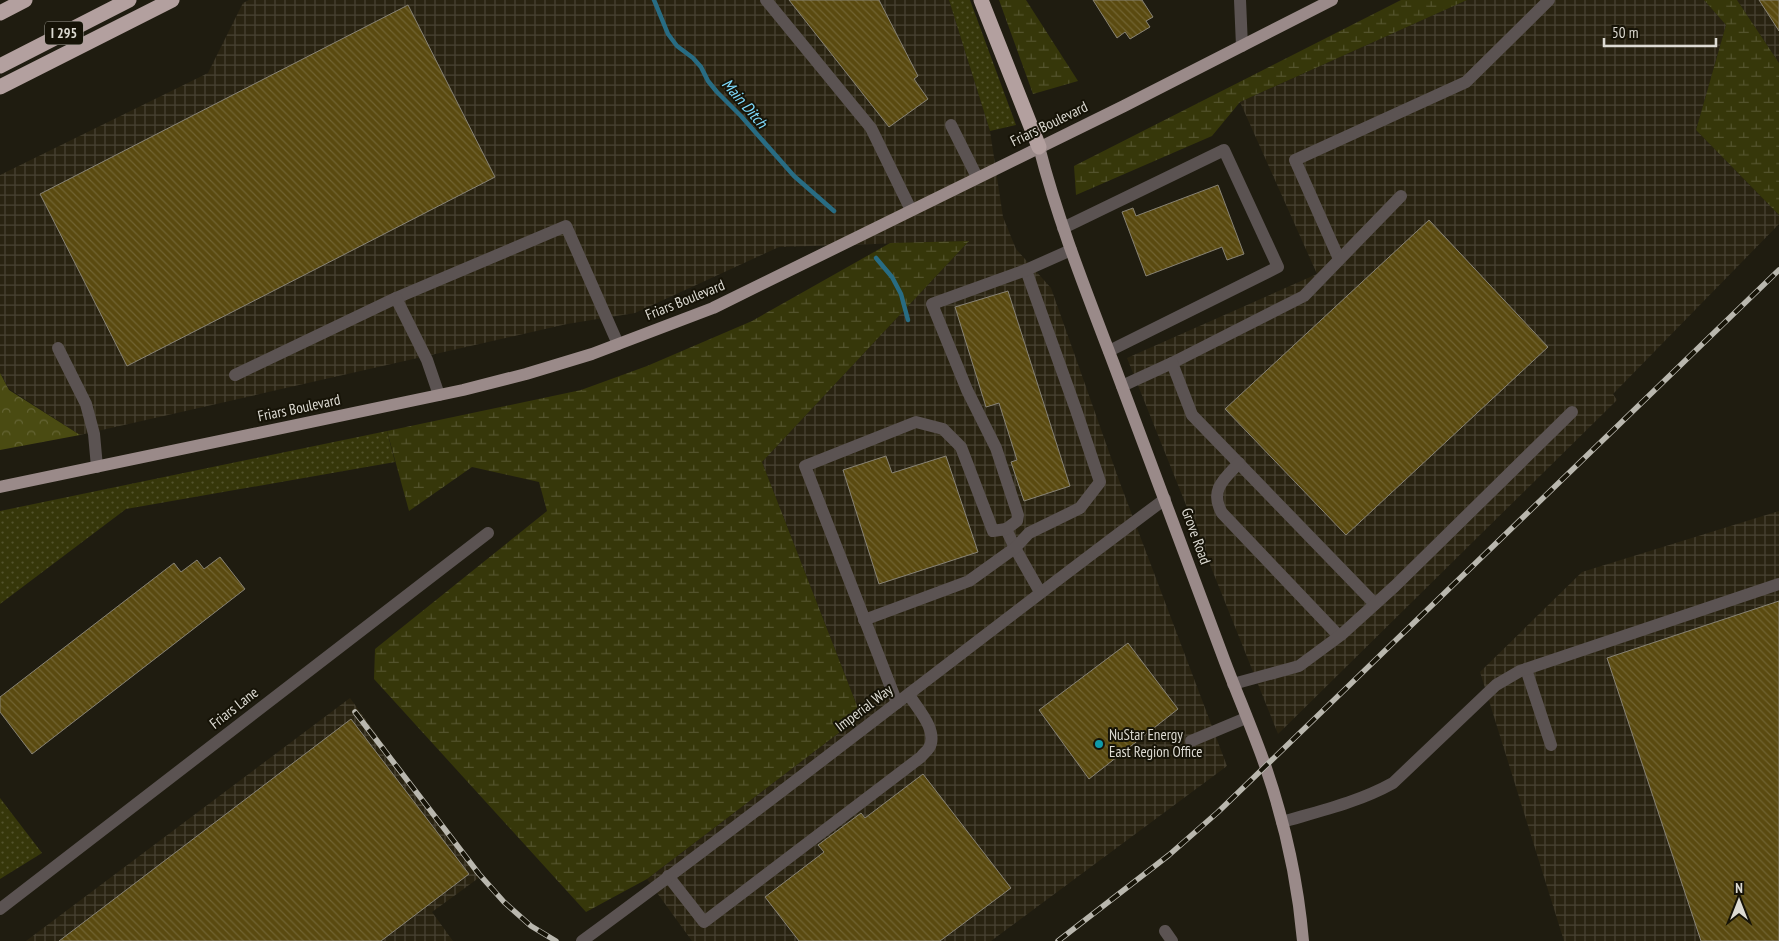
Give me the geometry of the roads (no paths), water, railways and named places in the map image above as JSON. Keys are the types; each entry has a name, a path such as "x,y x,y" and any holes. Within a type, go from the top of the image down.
{"highway":[{"path":"0,13 25,0"},
{"name":"I 295","path":"0,66 128,0"},
{"path":"0,87 172,0"},
{"path":"981,0 1038,147"}],"main road":[{"name":"Friars Boulevard","path":"0,487 439,396 526,374 618,344 713,308 1332,0"},
{"name":"Grove Road","path":"1038,147 1051,194 1071,250 1233,684 1266,766 1282,822 1300,905 1303,941"}],"street":[{"path":"766,0 871,128 911,210"},
{"path":"1240,0 1242,46"},
{"path":"1339,259 1295,160 1466,82 1549,0"},
{"path":"952,125 977,177"},
{"path":"1063,228 1224,150 1278,266 1109,351"},
{"path":"1122,386 1172,363 1304,296 1401,196"},
{"path":"235,375 396,298 566,226 618,344"},
{"path":"897,703 805,466 916,422 943,429 961,447 993,531 1006,529 1017,521 1018,515 999,456 968,390 932,304 1026,270 1071,250"},
{"path":"864,620 969,581 1015,548 1030,533 1080,508 1100,482 1026,270"},
{"path":"396,298 427,360 439,396"},
{"path":"58,348 86,404 94,434 97,467"},
{"path":"1172,363 1192,415 1375,604"},
{"path":"1233,684 1299,666 1339,636 1375,604 1572,412"},
{"path":"1239,463 1223,480 1217,491 1216,503 1222,513 1339,636"},
{"name":"Imperial Way","path":"582,941 909,695 1040,592 1164,499"},
{"path":"1006,529 1040,592"},
{"name":"Friars Lane","path":"0,909 488,534"},
{"path":"1282,822 1348,804 1394,783 1496,685 1526,669 1779,584"},
{"path":"1526,669 1551,745"},
{"path":"668,876 704,922 929,749 932,740 931,732 909,695"},
{"path":"1191,741 1246,718"}],"waterway":[{"name":"Main Ditch","path":"654,0 668,34 677,46 693,58 717,92 794,176 834,211"},
{"name":"Main Ditch","path":"876,258 892,277 901,294 908,320"}],"railway":[{"path":"1058,941 1169,855 1218,812 1779,270"},
{"path":"355,712 479,874 504,902 531,926 556,941"}],"place":[{"name":"NuStar Energy East Region Office","path":"1099,744"}]}
